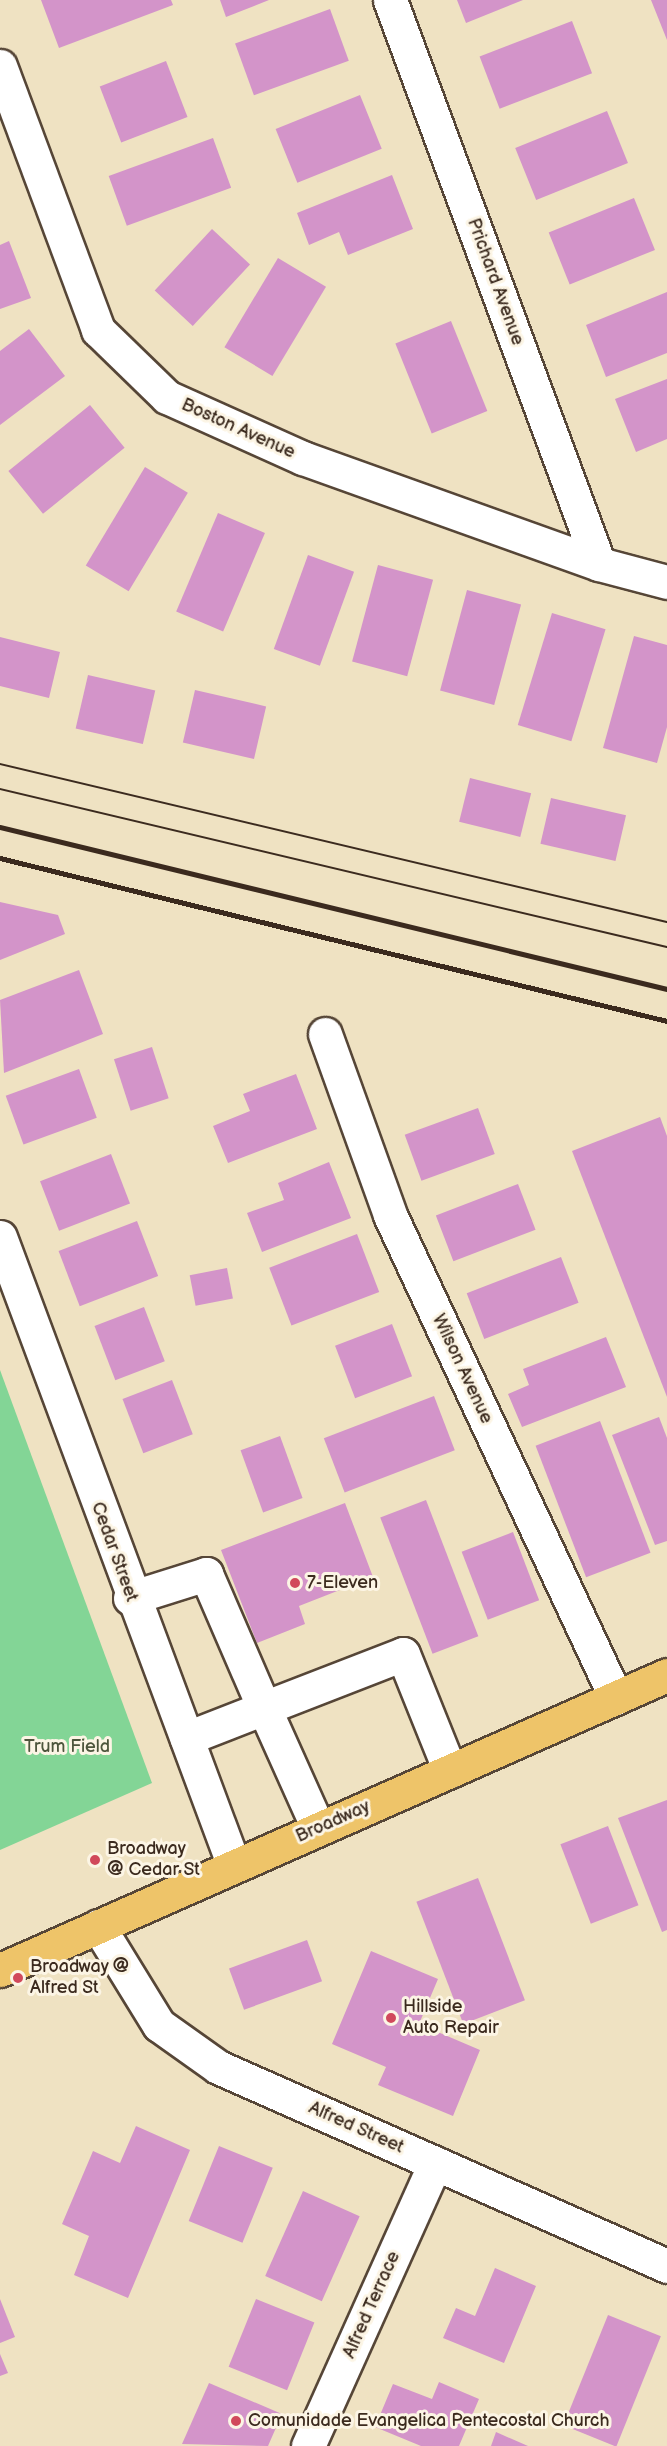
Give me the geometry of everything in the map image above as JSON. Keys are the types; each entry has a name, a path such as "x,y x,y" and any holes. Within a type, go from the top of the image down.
{"main road":[{"name":"Broadway","path":"0,1970 667,1676"}],"street":[{"name":"Prichard Avenue","path":"390,0 599,564"},
{"name":"Boston Avenue","path":"0,66 98,330 167,397 303,458 599,564 667,582"},
{"name":"Wilson Avenue","path":"325,1034 390,1215 616,1698"},
{"name":"Cedar Street","path":"0,1237 130,1598 187,1738 234,1866"},
{"path":"130,1598 206,1574 318,1828"},
{"path":"187,1738 402,1654 450,1771"},
{"name":"Alfred Street","path":"98,1926 159,2025 218,2067 667,2266"},
{"name":"Alfred Terrace","path":"308,2446 435,2163"}],"green space":[{"name":"Trum Field","path":"0,1370 152,1783 0,1850"}],"building":[{"path":"41,0 171,0 173,5 59,48"},
{"path":"220,0 269,0 226,17"},
{"path":"457,0 523,0 466,23"},
{"path":"651,0 667,0 667,40"},
{"path":"330,9 349,61 254,95 235,44"},
{"path":"572,21 592,73 500,109 480,56"},
{"path":"166,61 188,117 121,142 100,86"},
{"path":"360,95 382,149 297,183 276,129"},
{"path":"607,111 628,163 536,200 515,148"},
{"path":"213,138 231,188 127,226 109,176"},
{"path":"392,175 413,229 348,255 339,232 309,245 297,213"},
{"path":"634,198 655,250 570,284 549,232"},
{"path":"212,229 250,264 193,326 155,290"},
{"path":"9,241 31,298 0,309 0,245"},
{"path":"278,258 326,287 272,376 224,347"},
{"path":"667,292 667,353 606,377 586,325"},
{"path":"451,321 487,411 432,433 395,343"},
{"path":"29,329 65,376 0,425 0,351"},
{"path":"667,379 667,439 636,452 615,399"},
{"path":"90,405 125,448 43,514 8,471"},
{"path":"145,467 188,493 129,591 86,566"},
{"path":"218,513 265,533 223,631 176,611"},
{"path":"308,555 354,572 320,666 274,649"},
{"path":"378,565 433,580 407,676 352,662"},
{"path":"467,590 521,604 494,705 440,690"},
{"path":"552,613 606,629 571,741 518,725"},
{"path":"634,636 667,645 667,727 657,763 603,748"},
{"path":"0,637 60,652 49,698 0,686"},
{"path":"88,675 155,691 143,744 76,729"},
{"path":"195,690 266,706 254,759 183,743"},
{"path":"470,778 531,793 520,837 459,822"},
{"path":"551,798 626,815 615,861 540,844"},
{"path":"0,902 58,915 65,934 0,960"},
{"path":"79,970 103,1034 4,1073 0,1000"},
{"path":"152,1047 169,1098 131,1111 114,1059"},
{"path":"79,1069 97,1118 23,1145 6,1096"},
{"path":"296,1074 317,1129 228,1163 213,1126 250,1111 243,1094"},
{"path":"478,1108 495,1154 421,1181 405,1135"},
{"path":"660,1117 667,1136 667,1397 572,1151"},
{"path":"111,1154 130,1203 59,1231 40,1181"},
{"path":"329,1162 351,1218 262,1252 247,1213 284,1200 278,1183"},
{"path":"518,1184 536,1230 453,1261 436,1216"},
{"path":"137,1221 158,1276 80,1306 59,1251"},
{"path":"357,1234 379,1292 291,1326 269,1268"},
{"path":"561,1257 579,1303 484,1339 467,1293"},
{"path":"227,1268 233,1298 196,1306 190,1275"},
{"path":"144,1307 165,1361 115,1380 95,1326"},
{"path":"392,1324 412,1376 355,1398 335,1346"},
{"path":"606,1337 626,1387 522,1427 508,1394 529,1385 523,1369"},
{"path":"172,1380 193,1434 143,1453 123,1399"},
{"path":"434,1396 455,1450 345,1492 324,1438"},
{"path":"659,1417 667,1438 667,1541 655,1545 612,1435"},
{"path":"600,1421 651,1553 586,1577 536,1446"},
{"path":"280,1436 303,1498 263,1512 241,1450"},
{"path":"426,1500 478,1636 433,1654 380,1518"},
{"path":"345,1503 373,1577 299,1606 305,1624 257,1643 221,1550"},
{"path":"513,1532 539,1600 488,1620 462,1552"},
{"path":"667,1800 667,1930 662,1932 618,1818"},
{"path":"608,1826 638,1905 591,1924 560,1844"},
{"path":"478,1878 525,2000 463,2024 416,1902"},
{"path":"307,1940 322,1981 244,2010 229,1968"},
{"path":"371,1951 438,1979 419,2024 480,2050 453,2116 378,2085 386,2067 332,2044"},
{"path":"136,2126 190,2150 128,2298 74,2275 89,2236 62,2224 93,2151 120,2163"},
{"path":"219,2146 273,2168 242,2243 189,2221"},
{"path":"303,2191 360,2216 322,2301 265,2276"},
{"path":"495,2268 536,2286 504,2363 443,2338 456,2308 475,2316"},
{"path":"0,2299 15,2337 0,2343"},
{"path":"256,2299 314,2323 287,2390 229,2367"},
{"path":"608,2315 661,2336 617,2446 563,2425"},
{"path":"0,2354 8,2373 0,2376"},
{"path":"439,2382 479,2399 459,2446 421,2446 375,2427 393,2384 432,2399"},
{"path":"209,2383 282,2414 268,2446 182,2444"},
{"path":"496,2432 528,2446 491,2446"}],"tram line":[{"path":"0,764 667,922"},
{"path":"0,789 667,947"}],"railway":[{"path":"0,827 667,989"},
{"path":"0,858 667,1021"}],"place":[{"name":"7-Eleven","path":"295,1583"},
{"name":"Broadway @ Cedar St","path":"95,1860"},
{"name":"Broadway @ Alfred St","path":"18,1978"},
{"name":"Hillside Auto Repair","path":"391,2018"},
{"name":"Comunidade Evangelica Pentecostal Church","path":"236,2421"}]}
